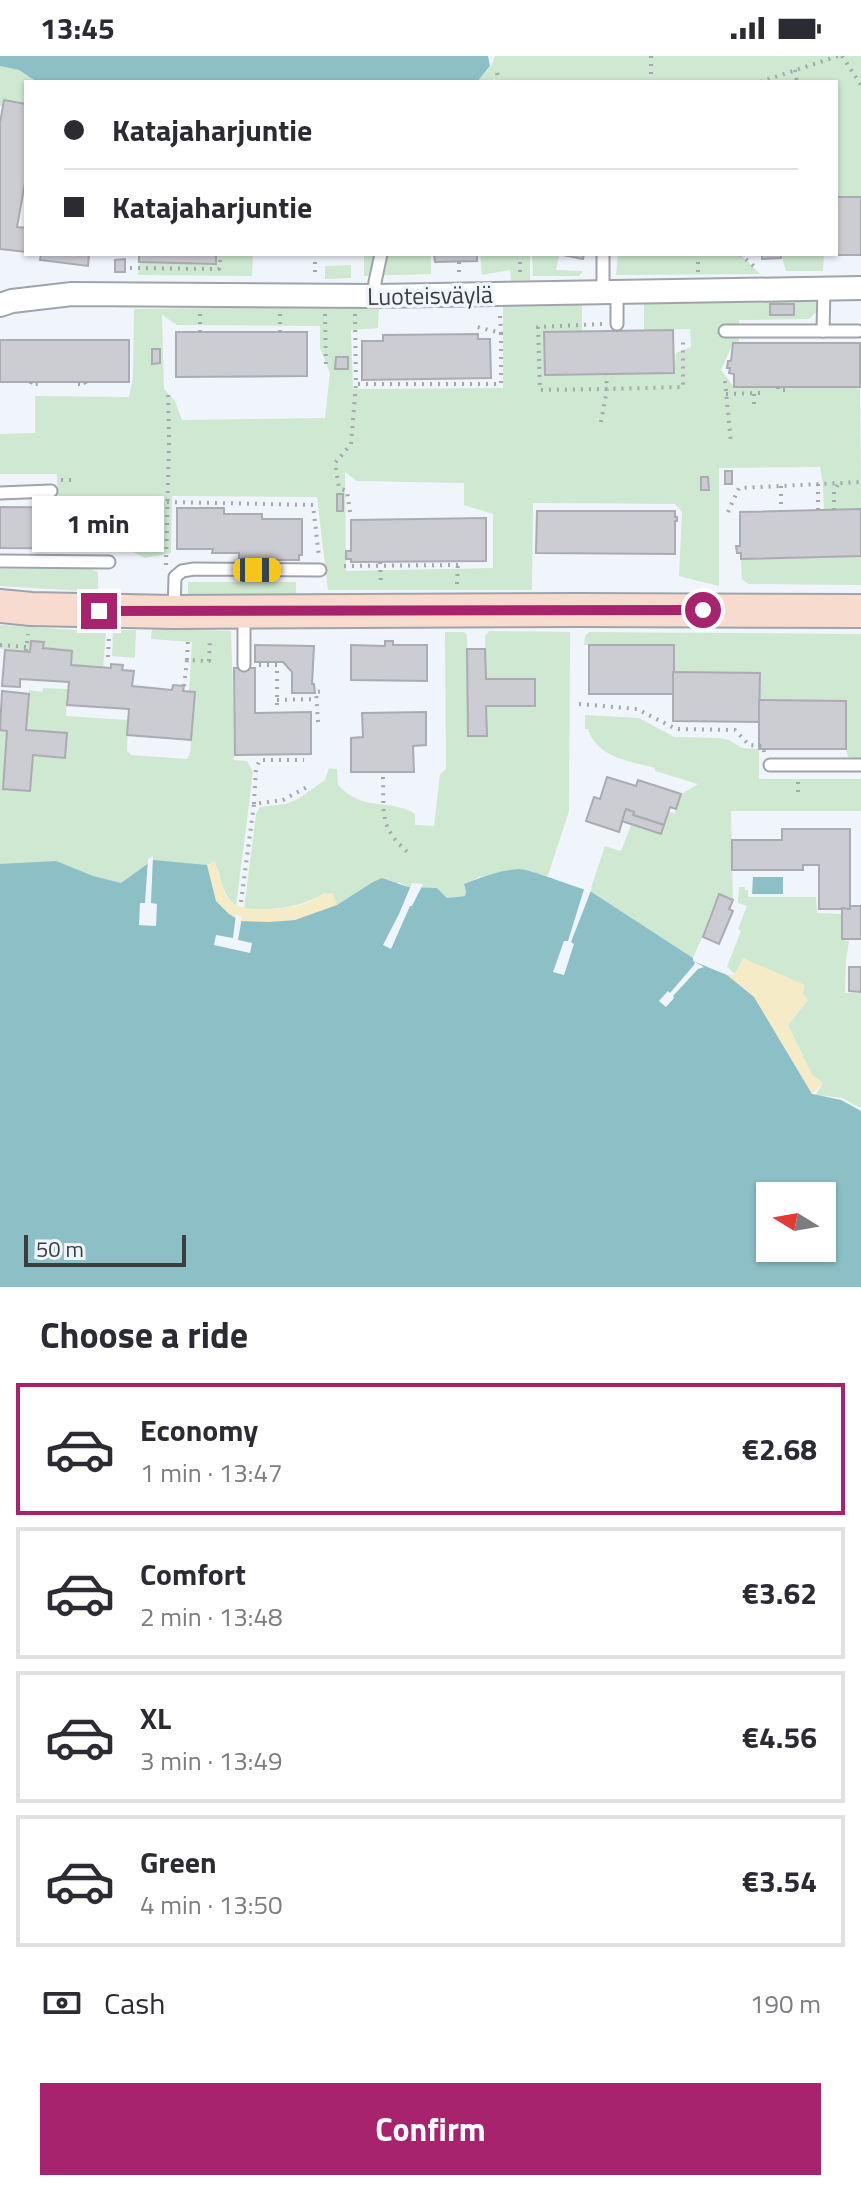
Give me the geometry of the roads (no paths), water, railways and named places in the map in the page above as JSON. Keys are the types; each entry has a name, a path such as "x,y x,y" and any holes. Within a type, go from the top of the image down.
{"street":[{"name":"Luoteisväylä","path":"2,300 72,294 365,296 861,288"},
{"path":"0,606 174,612 861,611"}],"lane":[{"path":"365,296 375,282 381,256"},
{"path":"603,256 617,324"},
{"path":"823,331 824,288"},
{"path":"725,331 858,331"},
{"path":"0,493 51,491"},
{"path":"0,561 109,562"},
{"path":"174,612 175,577 182,571 320,570"},
{"path":"244,611 244,665"},
{"path":"770,765 861,765"}],"water":[{"path":"0,56 488,56 490,66 479,80 34,80 19,70 0,66"},
{"path":"153,860 207,865 216,901 229,914 240,921 269,922 295,920 337,905 382,878 408,887 437,888 447,898 465,896 464,884 491,874 519,869 590,891 693,958 693,961 727,975 754,997 812,1094 841,1100 861,1111 861,1287 0,1287 0,864 56,861 121,883"},
{"path":"753,877 783,877 783,894 752,894"}]}
